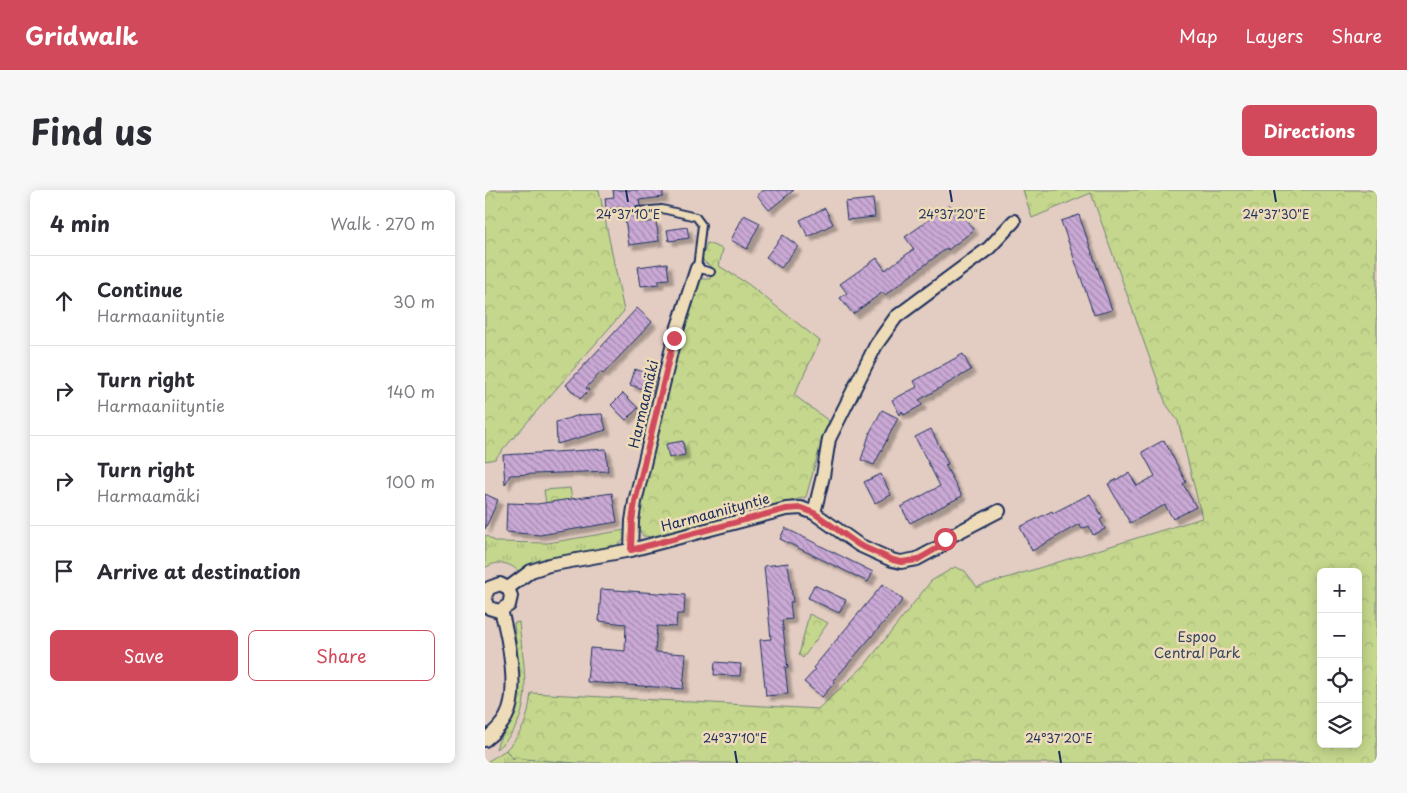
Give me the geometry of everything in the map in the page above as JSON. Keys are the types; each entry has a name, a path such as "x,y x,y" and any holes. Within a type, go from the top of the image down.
{"street":[{"path":"814,513 829,439 876,345 896,317 989,248 1014,221"},
{"name":"Harmaamäki","path":"631,550 635,502 674,338 697,268"},
{"name":"Harmaaniityntie","path":"508,588 531,572 549,565 631,550 786,509 801,508 814,513 859,545 893,560 901,562 917,560 941,546 945,539 999,511"},
{"path":"499,584 508,588 511,602 505,609 489,608 486,592 499,584"},
{"path":"485,740 495,732 507,716 511,700 510,652 501,610"}],"lane":[{"path":"639,211 662,209 696,217 702,225 697,268 711,272"}],"green space":[{"path":"485,190 599,190 624,311 495,459 485,461"},
{"name":"Espoo Central Park","path":"1023,190 1377,190 1377,763 576,763 512,758 506,750 524,724 531,693 818,709 865,665 931,581 955,567 965,571 977,587 1202,518 1178,421 1166,404 1091,193 1032,218"},
{"path":"707,243 723,249 719,266 748,284 820,341 794,395 829,421 806,497 654,537 643,536 636,520 693,286 701,279 710,279 712,267 704,262 702,257"},
{"path":"570,488 572,499 546,503 544,490"},
{"path":"625,530 623,540 616,546 550,558 519,572 503,563 489,565 485,568 485,535 496,542 548,543"},
{"path":"809,614 828,623 803,658 799,655"},
{"path":"519,622 525,674 523,707 518,722 509,736 496,749 514,717 518,703 518,656 514,623"},
{"path":"506,750 512,758 576,763 485,763"}],"building":[{"path":"613,190 663,190 663,197 639,200 640,206 636,207 634,211 636,215 641,216 642,223 656,221 659,241 629,245 623,207 606,209 605,198 614,197"},
{"path":"764,190 794,190 769,210 757,195"},
{"path":"873,199 875,217 847,220 845,202"},
{"path":"950,205 960,218 963,216 974,230 885,295 883,292 853,314 840,298 847,293 840,284 877,258 885,270 914,249 905,237"},
{"path":"825,208 833,224 808,237 800,220"},
{"path":"744,215 760,223 747,249 731,240"},
{"path":"1079,215 1112,310 1094,315 1061,221"},
{"path":"687,227 689,238 669,241 667,230"},
{"path":"783,235 798,246 781,268 766,257"},
{"path":"667,263 669,279 659,280 659,284 641,286 638,267"},
{"path":"637,308 652,322 603,374 601,372 586,388 589,390 580,399 566,385"},
{"path":"963,354 971,370 919,400 922,405 904,415 902,411 900,415 892,400 917,387 914,381"},
{"path":"635,369 655,376 650,391 630,385"},
{"path":"623,393 638,408 626,420 611,405"},
{"path":"882,410 898,418 874,465 861,460 870,432"},
{"path":"602,414 606,430 557,444 556,422 580,415"},
{"path":"931,429 948,464 945,465 962,496 910,523 901,507 940,486 915,437"},
{"path":"1164,440 1186,482 1183,484 1196,507 1173,519 1165,505 1130,523 1108,484 1129,473 1137,486 1155,476 1142,452"},
{"path":"683,441 685,455 669,458 666,444"},
{"path":"606,449 608,471 510,475 505,485 503,455"},
{"path":"881,474 891,495 875,503 864,482"},
{"path":"612,493 617,522 540,535 506,532 507,503 537,504"},
{"path":"485,494 498,500 485,529"},
{"path":"1090,494 1103,518 1100,520 1105,529 1093,535 1089,526 1082,529 1079,524 1032,551 1020,527"},
{"path":"785,528 873,572 868,582 780,539"},
{"path":"788,563 793,602 790,602 792,619 782,620 788,669 785,666 788,694 766,696 760,640 771,639 764,566"},
{"path":"883,584 903,600 834,680 835,682 822,697 804,682 815,670 813,668"},
{"path":"814,585 846,600 839,613 808,598"},
{"path":"601,589 685,595 684,614 677,614 676,627 657,626 655,652 686,654 683,689 587,682 590,648 625,651 626,624 599,621"},
{"path":"715,662 741,664 740,676 714,675"}],"route":[{"path":"674,338 635,502 631,550 786,509 801,508 814,513 859,545 901,562 917,560 941,546 945,539"}]}
